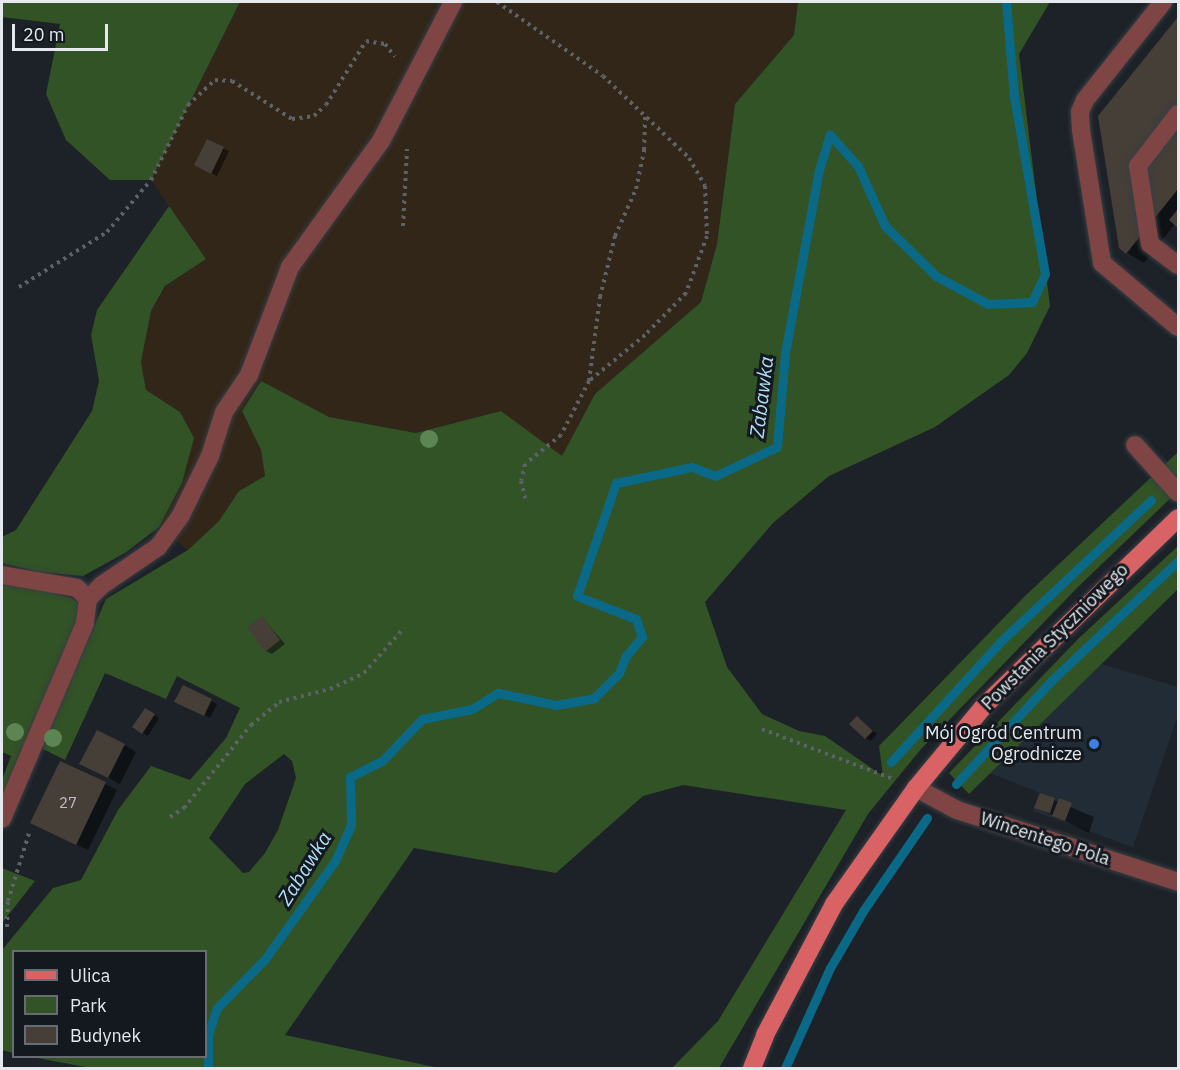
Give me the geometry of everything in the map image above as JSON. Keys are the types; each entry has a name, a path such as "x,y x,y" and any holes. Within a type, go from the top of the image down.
{"main road":[{"name":"Powstania Styczniowego","path":"752,1068 765,1035 834,904 916,788 984,706 1179,518"}],"street":[{"path":"2,819 85,622 88,599 102,585 158,548 181,515 210,456 224,411 249,375 290,267 381,141 453,2"},
{"path":"1163,2 1085,100 1080,112 1080,130 1102,263 1179,327"},
{"path":"1179,114 1138,166 1150,244 1179,265"},
{"path":"1135,445 1179,493"},
{"path":"2,575 77,588 88,599"},
{"name":"Wincentego Pola","path":"916,788 957,810 1179,882"}],"path":[{"path":"497,2 603,76 689,158 705,186 707,236 686,292 645,335 589,381"},
{"path":"19,287 106,232 151,180 188,105 215,81 232,81 292,119 314,116 326,105 366,41 385,44 401,65 405,92"},
{"path":"526,501 521,471 561,435 589,381 600,297 615,236 636,189 644,150 645,115"},
{"path":"403,226 407,136"},
{"path":"170,817 184,807 251,724 279,702 330,689 364,673 404,628"},
{"path":"762,729 916,788"},
{"path":"7,927 8,900 30,830"}],"shaded area":[{"path":"240,2 798,2 794,35 735,104 717,244 701,302 595,394 562,457 501,411 416,433 329,417 261,382 242,411 261,450 265,476 239,491 219,521 188,550 159,527 182,483 180,412 146,390 141,362 151,311 166,286 205,259 151,180"},
{"name":"Mój Ogród Centrum Ogrodnicze","path":"1102,664 1178,687 1178,715 1133,847 1033,811 1039,792 989,773"}],"green space":[{"path":"2,2 240,2 151,180 110,180 66,140 46,94 60,24 2,17"},
{"path":"798,2 1050,2 1019,54 1050,306 1027,353 1009,375 935,427 829,476 773,523 705,602 727,667 762,714 799,731 825,736 883,776 879,746 1024,597 1178,452 1178,491 1079,586 921,749 868,814 719,1068 672,1068 718,1021 846,810 683,785 643,796 556,873 414,848 285,1035 439,1068 91,1068 37,1058 207,1058 207,950 12,950 12,1053 2,1050 2,950 53,888 81,880 118,810 151,766 190,780 226,738 240,708 177,676 166,699 105,673 65,760 41,748 106,599 188,550 219,521 239,491 265,476 261,450 242,411 261,381 329,417 416,433 501,411 562,456 595,394 701,302 717,244 735,104 794,35","holes":["284,754 292,761 296,778 278,830 265,853 249,872 243,873 209,838 245,784"]},
{"path":"169,206 206,259 165,286 151,311 141,362 146,390 180,412 194,438 182,483 159,527 125,553 83,576 39,572 2,563 2,537 16,530 92,411 99,381 91,335 97,310"},
{"path":"1178,546 1178,589 969,794 949,773 1078,639"},
{"path":"2,580 72,598 78,603 79,616 2,796 2,780 11,756 2,752"},
{"path":"2,868 35,881 2,923"}],"building":[{"path":"1178,17 1178,189 1126,254 1119,248 1098,116"},
{"path":"207,139 224,147 211,174 194,165"},
{"path":"1178,209 1178,228 1169,220"},
{"path":"262,616 280,640 265,652 247,627"},
{"path":"183,685 212,699 204,716 174,702"},
{"path":"145,708 155,714 142,734 132,727"},
{"path":"857,716 873,731 865,739 849,724"},
{"path":"97,730 125,744 108,778 79,764"},
{"path":"60,761 106,782 76,845 30,823"},
{"path":"1040,793 1055,798 1050,813 1034,808"},
{"path":"1059,798 1072,803 1065,821 1052,816"}],"waterway":[{"name":"Zabawka","path":"208,1068 208,1035 217,1008 265,959 335,861 351,825 350,777 382,761 422,719 472,709 498,693 556,705 594,698 619,673 626,656 642,637 636,619 577,596 616,483 692,467 715,476 777,447 785,353 819,170 830,135 858,166 885,226 936,276 988,304 1032,302 1045,274 1014,97 1006,2"},
{"path":"891,762 1001,641 1151,500"},
{"path":"956,784 1051,681 1178,561"},
{"path":"785,1068 830,968 863,911 927,818"}],"place":[{"name":"Mój Ogród Centrum Ogrodnicze","path":"1094,744"}]}
